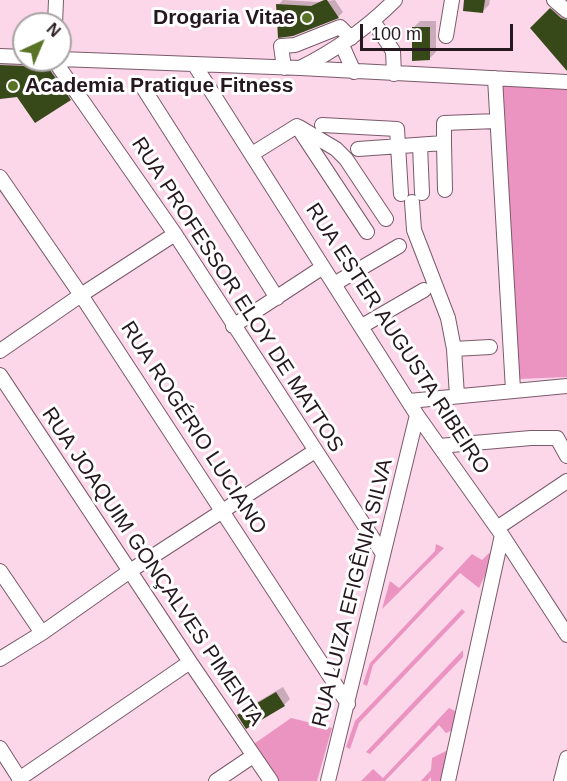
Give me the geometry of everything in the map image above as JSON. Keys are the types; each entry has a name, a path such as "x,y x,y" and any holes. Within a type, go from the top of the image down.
{"street":[{"path":"300,68 347,41 395,0"},
{"path":"446,36 452,0"},
{"path":"554,0 567,11"},
{"path":"373,21 393,51 394,74"},
{"path":"284,68 281,46 295,45 340,27 347,41 354,72"},
{"path":"72,59 567,82"},
{"name":"RUA ESTER AUGUSTA RIBEIRO","path":"195,64 417,414 500,532 567,635"},
{"name":"RUA PROFESSOR ELOY DE MATTOS","path":"62,72 175,234 383,554"},
{"path":"495,78 513,390"},
{"path":"142,86 277,298"},
{"path":"445,190 444,123 497,121"},
{"path":"322,125 397,129 398,148 412,196"},
{"path":"252,154 297,126"},
{"path":"297,126 336,149 346,159 386,219"},
{"path":"297,126 367,232"},
{"path":"358,149 444,143"},
{"path":"420,146 412,196 414,230 448,318 454,350 457,396"},
{"name":"RUA ROGÉRIO LUCIANO","path":"0,177 81,295 348,704"},
{"path":"0,351 175,234"},
{"path":"334,284 399,246"},
{"path":"233,326 323,267"},
{"path":"362,326 424,290"},
{"path":"454,350 490,347"},
{"name":"RUA JOAQUIM GONÇALVES PIMENTA","path":"0,375 270,781"},
{"path":"410,401 567,386"},
{"name":"RUA LUIZA EFIGÊNIA SILVA","path":"328,781 417,414"},
{"path":"440,446 557,438 567,456"},
{"path":"0,659 315,451"},
{"path":"447,781 500,532 567,481"},
{"path":"0,571 42,633"},
{"path":"0,748 20,780 190,662"},
{"path":"216,781 253,756"},
{"path":"561,781 567,758"}],"shaded area":[{"path":"500,82 567,86 567,377 519,379"},
{"path":"436,544 444,548 382,609 390,581 399,588 435,551"},
{"path":"489,553 495,555 479,588 460,573 373,665 367,686 363,684 370,663 472,554 482,560"},
{"path":"462,609 465,612 359,723 350,749 346,747 355,721"},
{"path":"463,650 463,657 370,754 366,752"},
{"path":"449,708 459,713 457,728 446,733 439,725 385,781 361,781 373,769 383,778"},
{"path":"291,718 332,728 317,781 279,781 251,746"},
{"path":"448,750 441,781 431,781 431,777 428,781 421,781 431,770 432,758"}],"building":[{"path":"327,0 339,18 293,36 278,38 276,4 311,6"},
{"path":"464,0 485,0 483,13 463,11"},
{"path":"550,8 561,18 567,20 567,71 530,28"},
{"path":"412,27 430,27 430,60 412,61"},
{"path":"0,65 12,66 12,72 51,72 71,100 35,123 17,97 0,99"},
{"path":"276,692 285,706 246,729 237,715"}],"place":[{"name":"Drogaria Vitae","path":"307,18"},
{"name":"Academia Pratique Fitness","path":"13,86"}]}
